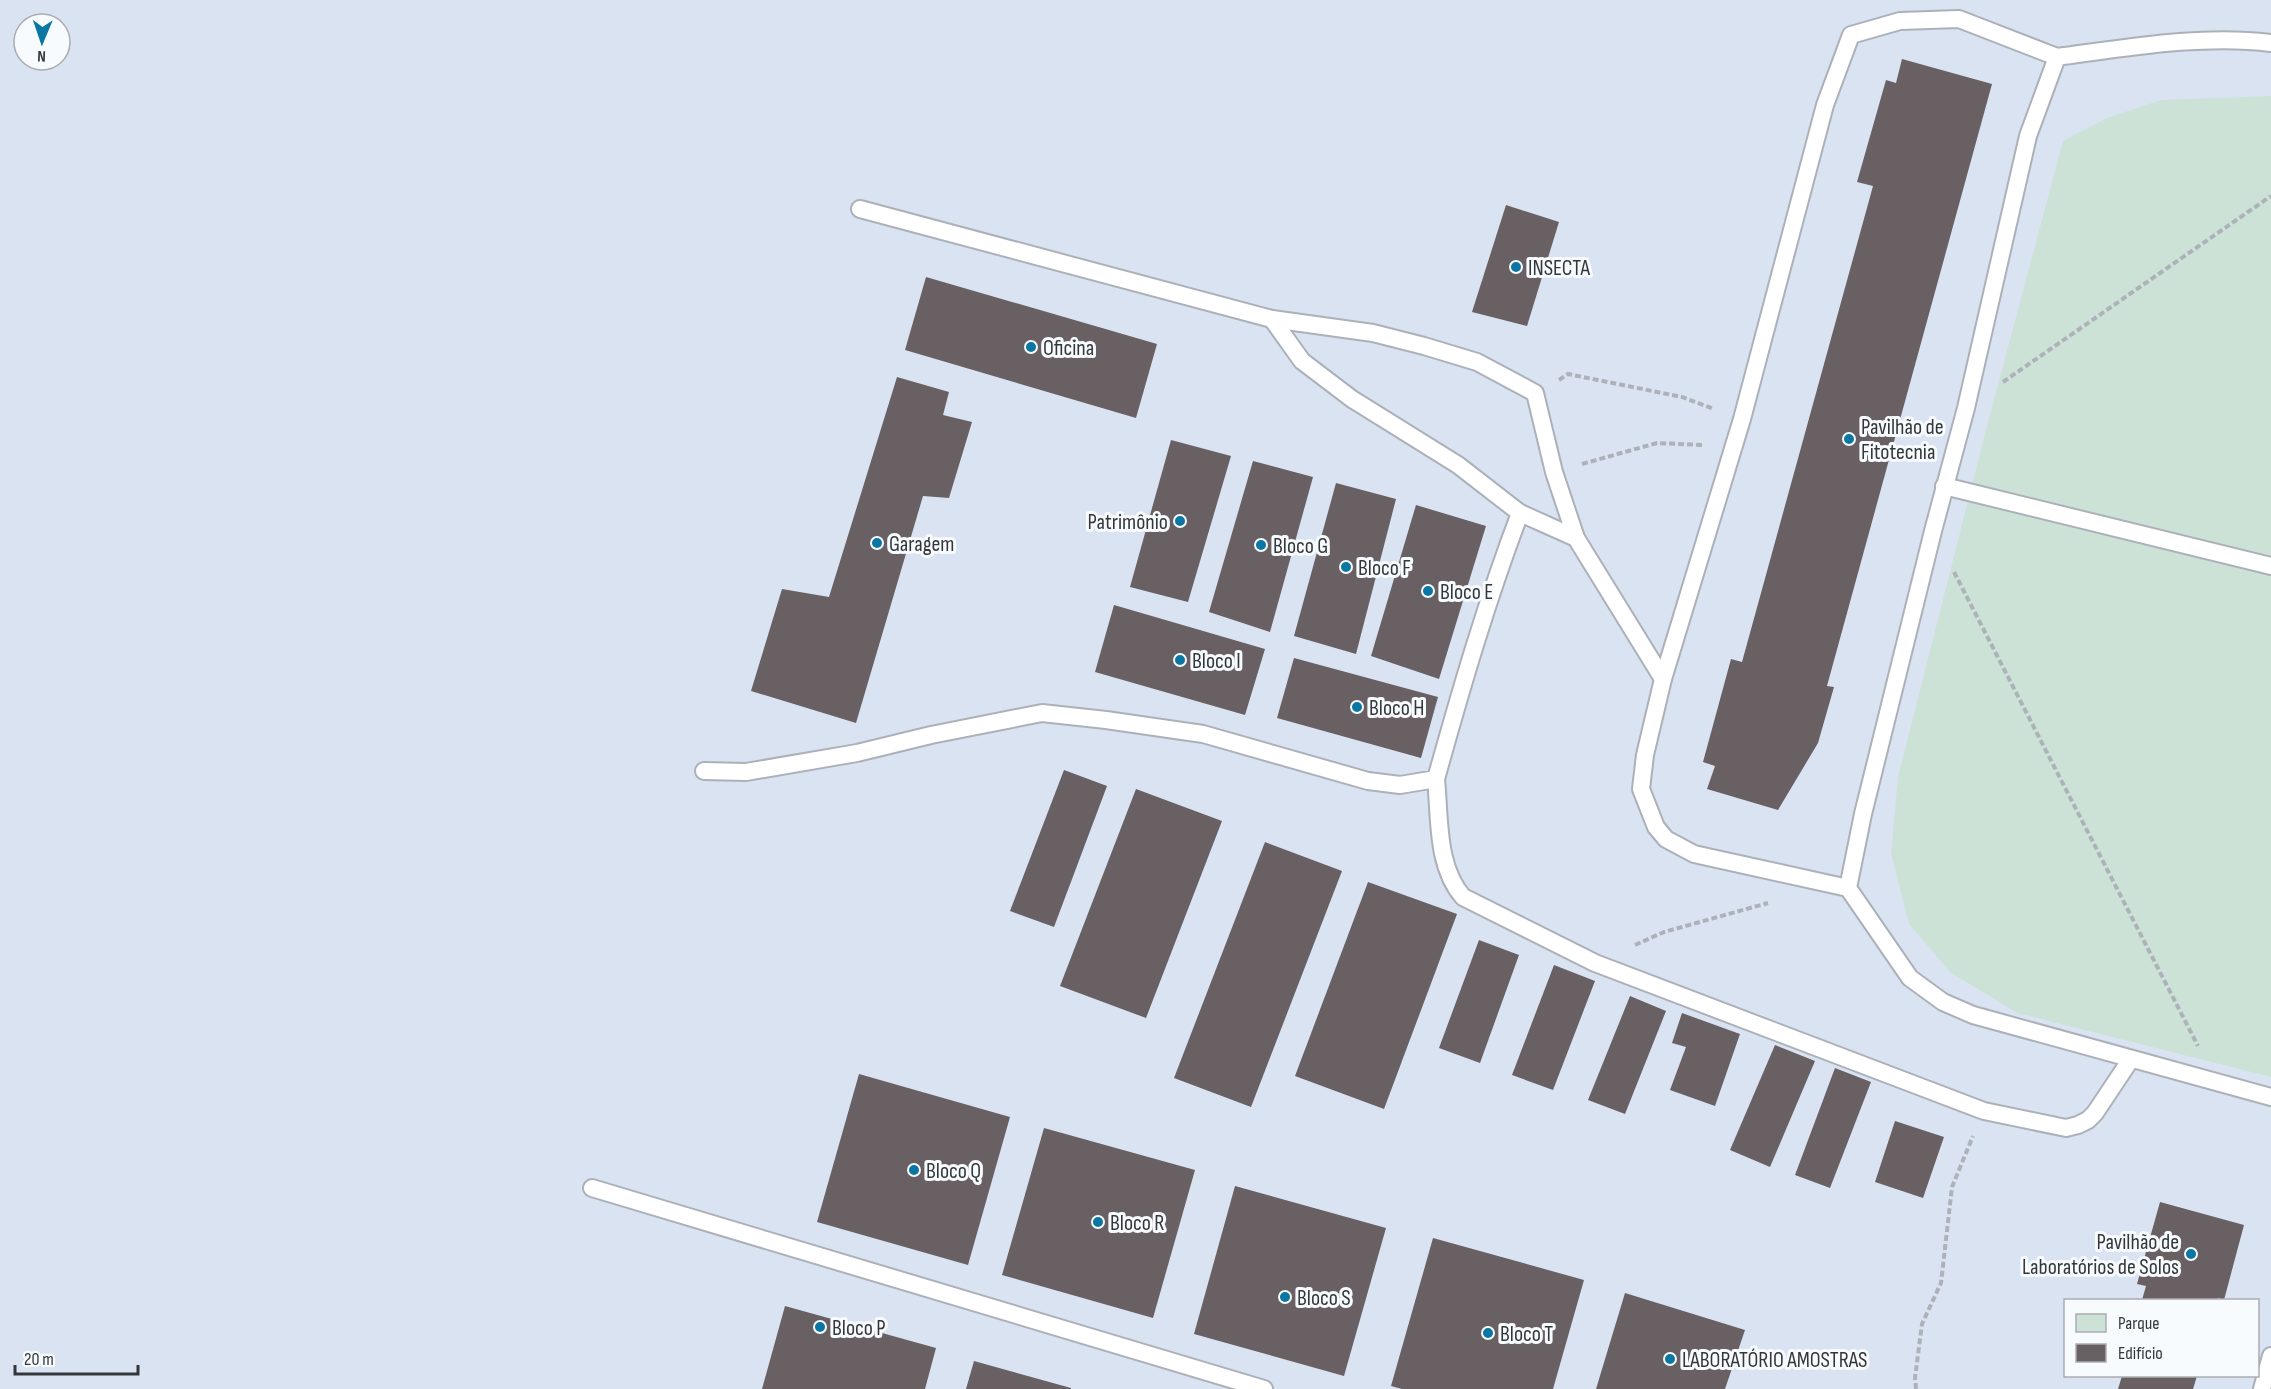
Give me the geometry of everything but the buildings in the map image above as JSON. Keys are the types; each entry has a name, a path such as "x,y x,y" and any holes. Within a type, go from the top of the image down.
{"lane":[{"path":"2271,43 2246,39 2155,44 2057,57 1959,19 1900,21 1851,34 1825,105 1742,419 1663,679 1645,755 1641,789 1656,827 1666,839 1694,854 1848,888 1910,978 1943,1002 1973,1015 2271,1097"},
{"path":"1848,888 1863,814 1944,486 1966,408 2028,136 2057,57"},
{"path":"860,209 1272,319 1373,333 1424,346 1477,362 1535,393 1554,472 1576,538 1663,679"},
{"path":"1272,319 1302,362 1352,399 1458,465 1520,513 1576,538"},
{"path":"1944,486 2271,566"},
{"path":"1520,513 1496,577 1466,671 1436,779 1443,859 1452,885 1463,897 1594,963 1984,1111 2066,1128 2078,1125 2095,1113 2131,1059"},
{"path":"704,771 746,772 857,753 931,735 1042,713 1203,734 1368,781 1400,785 1436,779"},
{"path":"592,1188 1264,1389"},
{"path":"2262,1389 2271,1356"}],"path":[{"path":"1966,408 2271,196"},
{"path":"1535,393 1568,374 1682,397 1742,419"},
{"path":"1554,472 1657,442 1734,446"},
{"path":"1933,531 2216,1081"},
{"path":"1594,963 1664,932 1769,902"},
{"path":"1916,1389 1915,1378 1922,1324 1941,1283 1952,1187 1984,1111"}],"shaded area":[{"path":"0,0 2271,0 2271,1389 0,1389"}],"green space":[{"path":"2271,96 2271,1077 2017,1013 1950,972 1909,924 1891,853 1898,777 1987,426 2063,141 2107,118 2161,100"}],"place":[{"name":"INSECTA","path":"1516,267"},
{"name":"Oficina","path":"1031,347"},
{"name":"Pavilhão de Fitotecnia","path":"1849,439"},
{"name":"Patrimônio","path":"1180,521"},
{"name":"Garagem","path":"877,543"},
{"name":"Bloco G","path":"1261,545"},
{"name":"Bloco F","path":"1346,567"},
{"name":"Bloco E","path":"1428,591"},
{"name":"Bloco I","path":"1180,660"},
{"name":"Bloco H","path":"1357,707"},
{"name":"Bloco Q","path":"914,1170"},
{"name":"Bloco R","path":"1098,1222"},
{"name":"Pavilhão de Laboratórios de Solos","path":"2191,1254"},
{"name":"Bloco S","path":"1285,1297"},
{"name":"Bloco P","path":"820,1327"},
{"name":"Bloco T","path":"1488,1333"},
{"name":"LABORATÓRIO AMOSTRAS","path":"1670,1359"}]}
